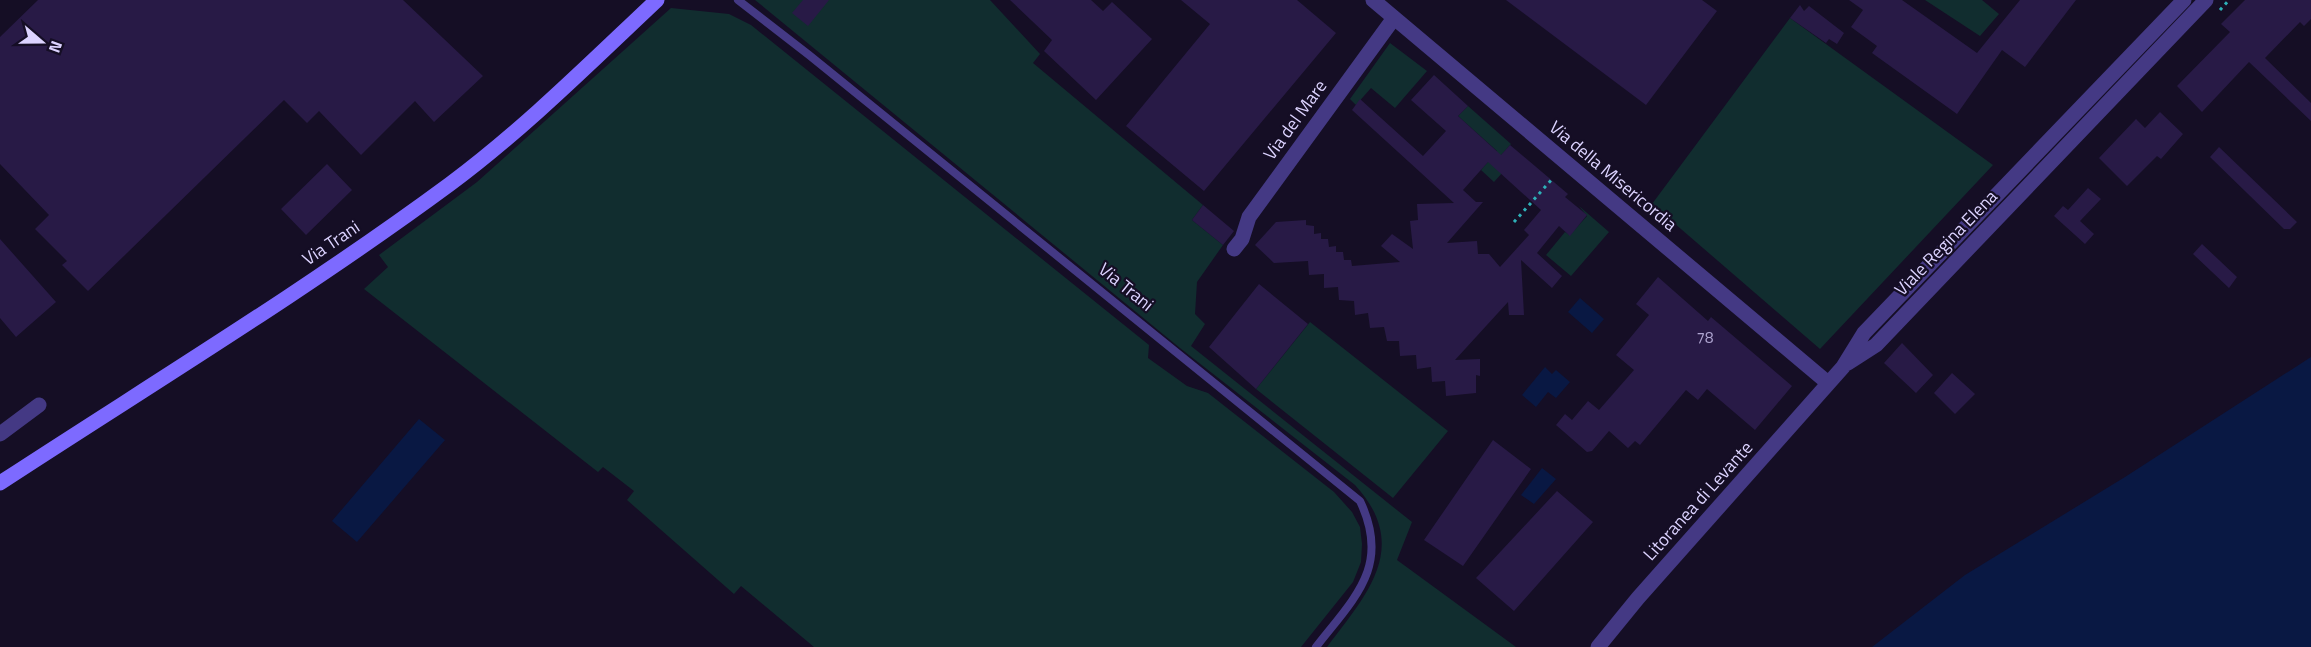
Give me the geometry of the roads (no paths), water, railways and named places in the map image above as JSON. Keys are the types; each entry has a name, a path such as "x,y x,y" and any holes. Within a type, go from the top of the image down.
{"main road":[{"name":"Via Trani","path":"0,483 356,250 452,183 546,104 657,0"}],"street":[{"name":"Via della Misericordia","path":"1373,0 1828,383"},
{"name":"Viale Regina Elena","path":"1828,383 1843,367 1876,345 2066,135 2143,43 2184,0"},
{"name":"Viale Regina Elena","path":"2066,135 2155,54 2206,0"},
{"name":"Via del Mare","path":"1234,249 1242,239 1249,217 1394,18"},
{"path":"2143,43 2155,54"},
{"name":"Litoranea di Levante","path":"1598,647 1828,383"},
{"path":"0,434 39,405"}],"lane":[{"name":"Via Trani","path":"738,0 1360,501 1369,520 1372,538 1369,572 1361,589 1316,647"}],"water":[{"path":"1580,298 1604,319 1592,333 1568,312"},
{"path":"2311,357 2311,647 1872,647 1965,575 2125,477"},
{"path":"1545,367 1552,374 1556,370 1570,382 1556,398 1548,392 1536,407 1522,395"},
{"path":"419,419 445,440 357,542 332,521"},
{"path":"1542,468 1556,479 1534,504 1521,495"}]}
